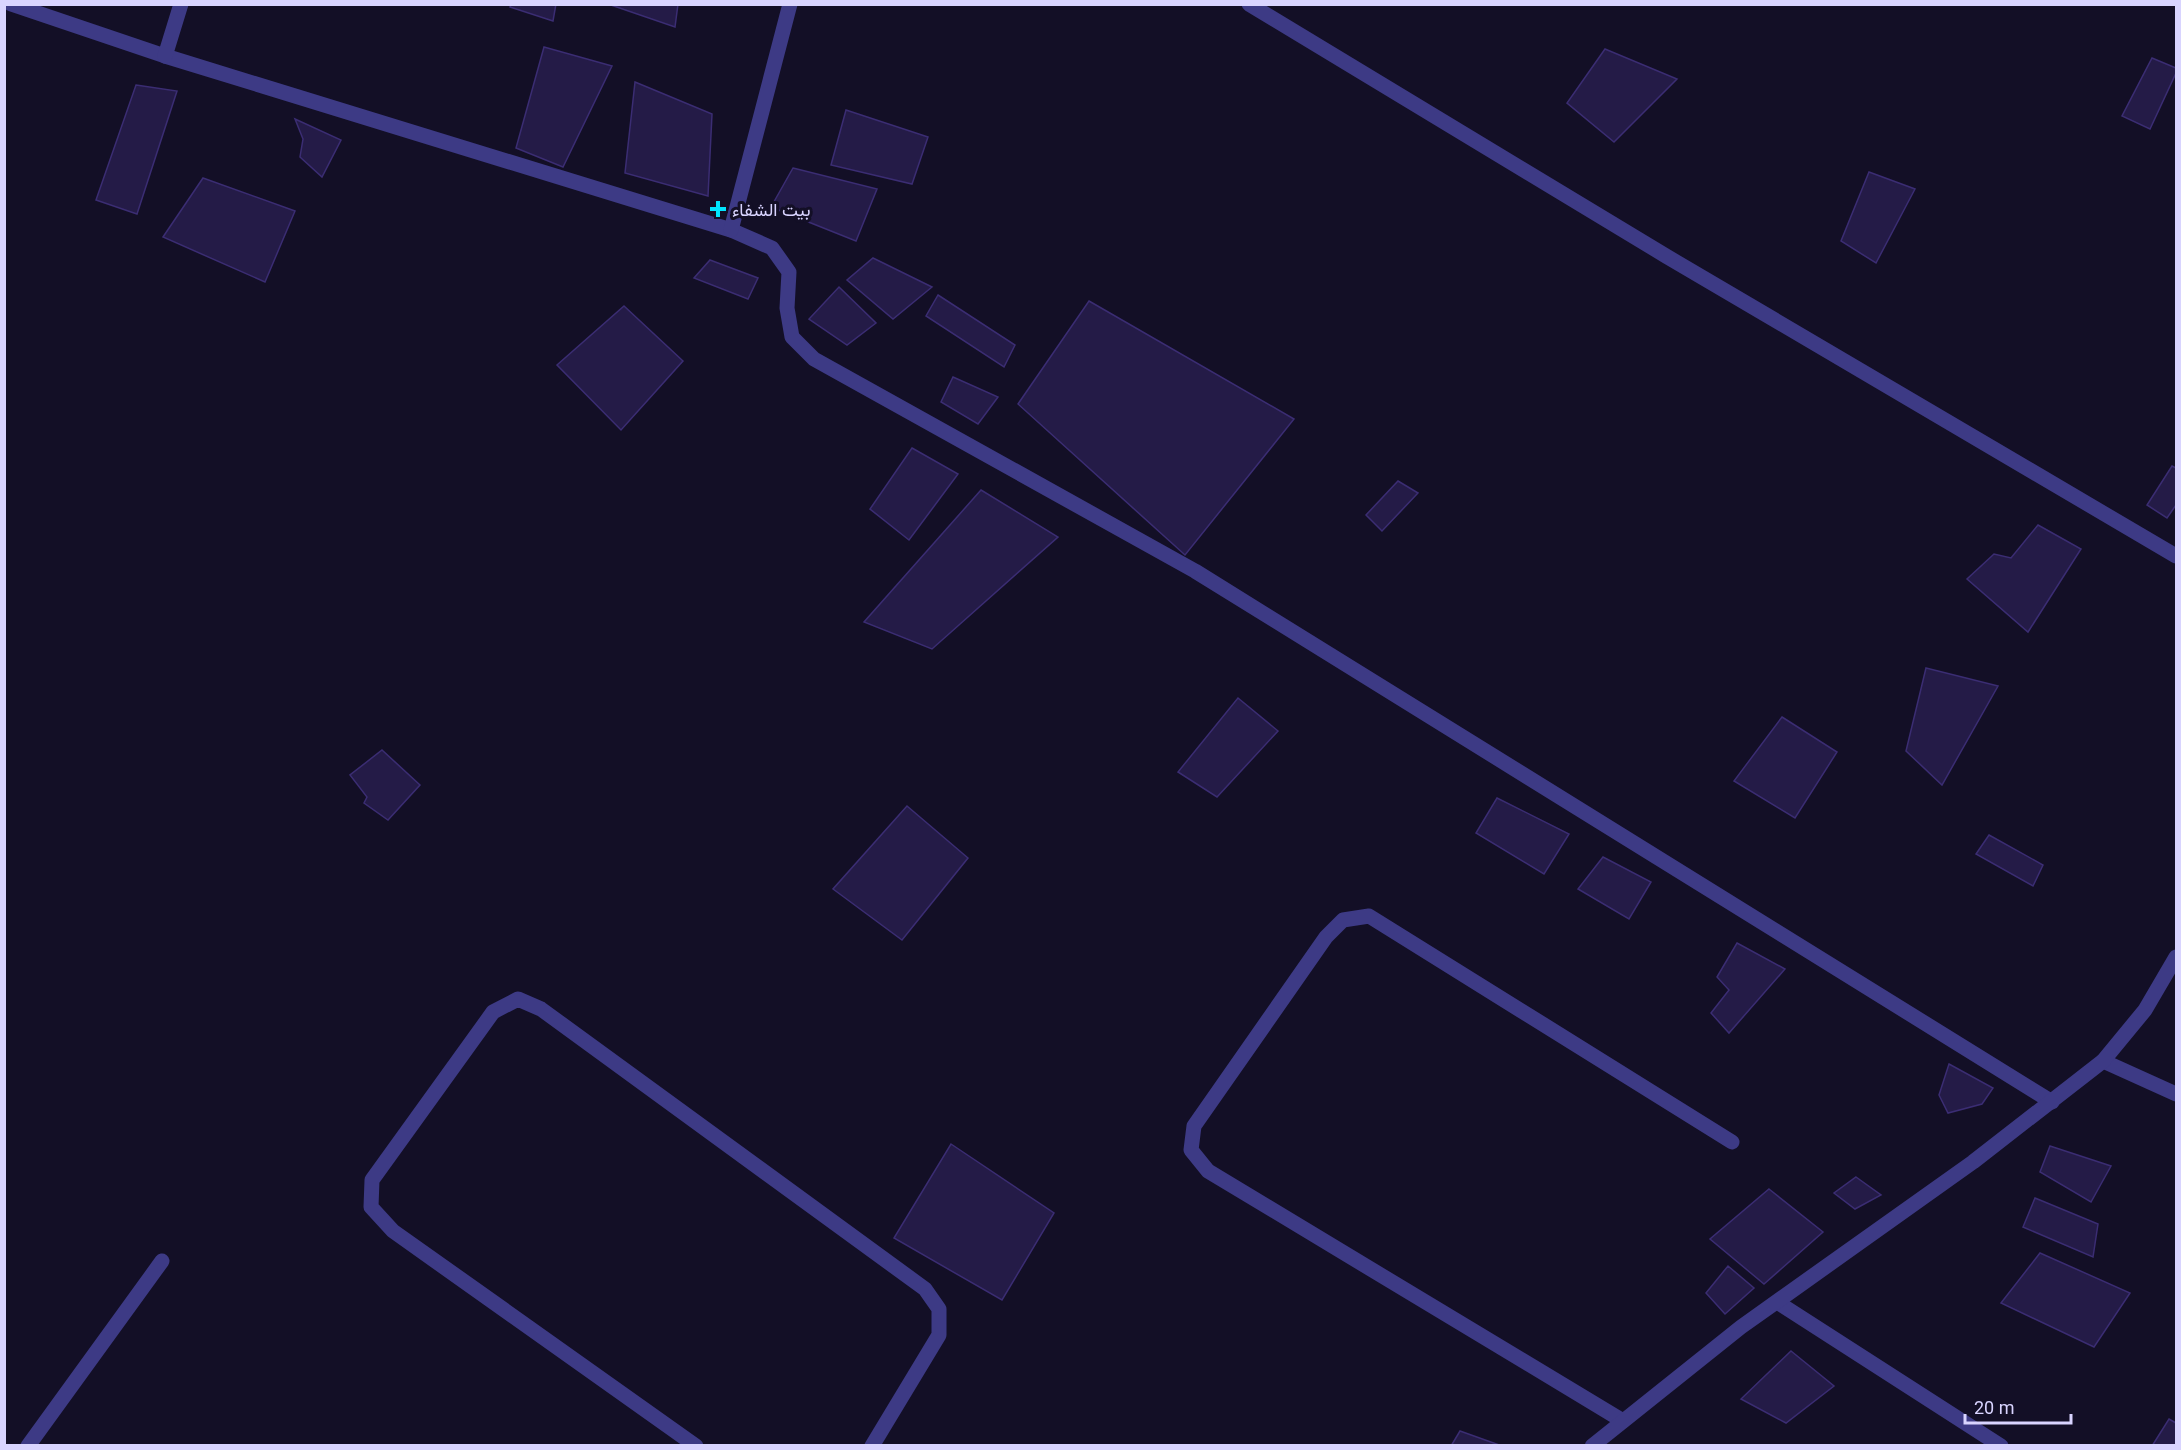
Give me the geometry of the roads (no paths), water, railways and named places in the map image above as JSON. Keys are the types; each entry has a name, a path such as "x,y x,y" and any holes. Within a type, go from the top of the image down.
{"street":[{"path":"11,4 165,56 731,230 772,248 789,272 787,308 792,337 814,359 1195,571 2052,1102"},
{"path":"165,56 181,4"},
{"path":"731,230 790,4"},
{"path":"1250,4 1656,250 2176,556"},
{"path":"1623,1421 1208,1171 1191,1150 1194,1126 1326,937 1343,920 1369,916 1732,1142"},
{"path":"1592,1446 1777,1302 2052,1102 2103,1062 2145,1010 2176,957"},
{"path":"696,1446 393,1231 371,1207 372,1180 493,1012 518,999 542,1010 925,1289 939,1309 939,1335 872,1446"},
{"path":"2103,1062 2176,1094"},
{"path":"28,1446 162,1261"},
{"path":"1777,1302 2001,1446"}],"place":[{"name":"بيت الشفاء","path":"718,209"}]}
